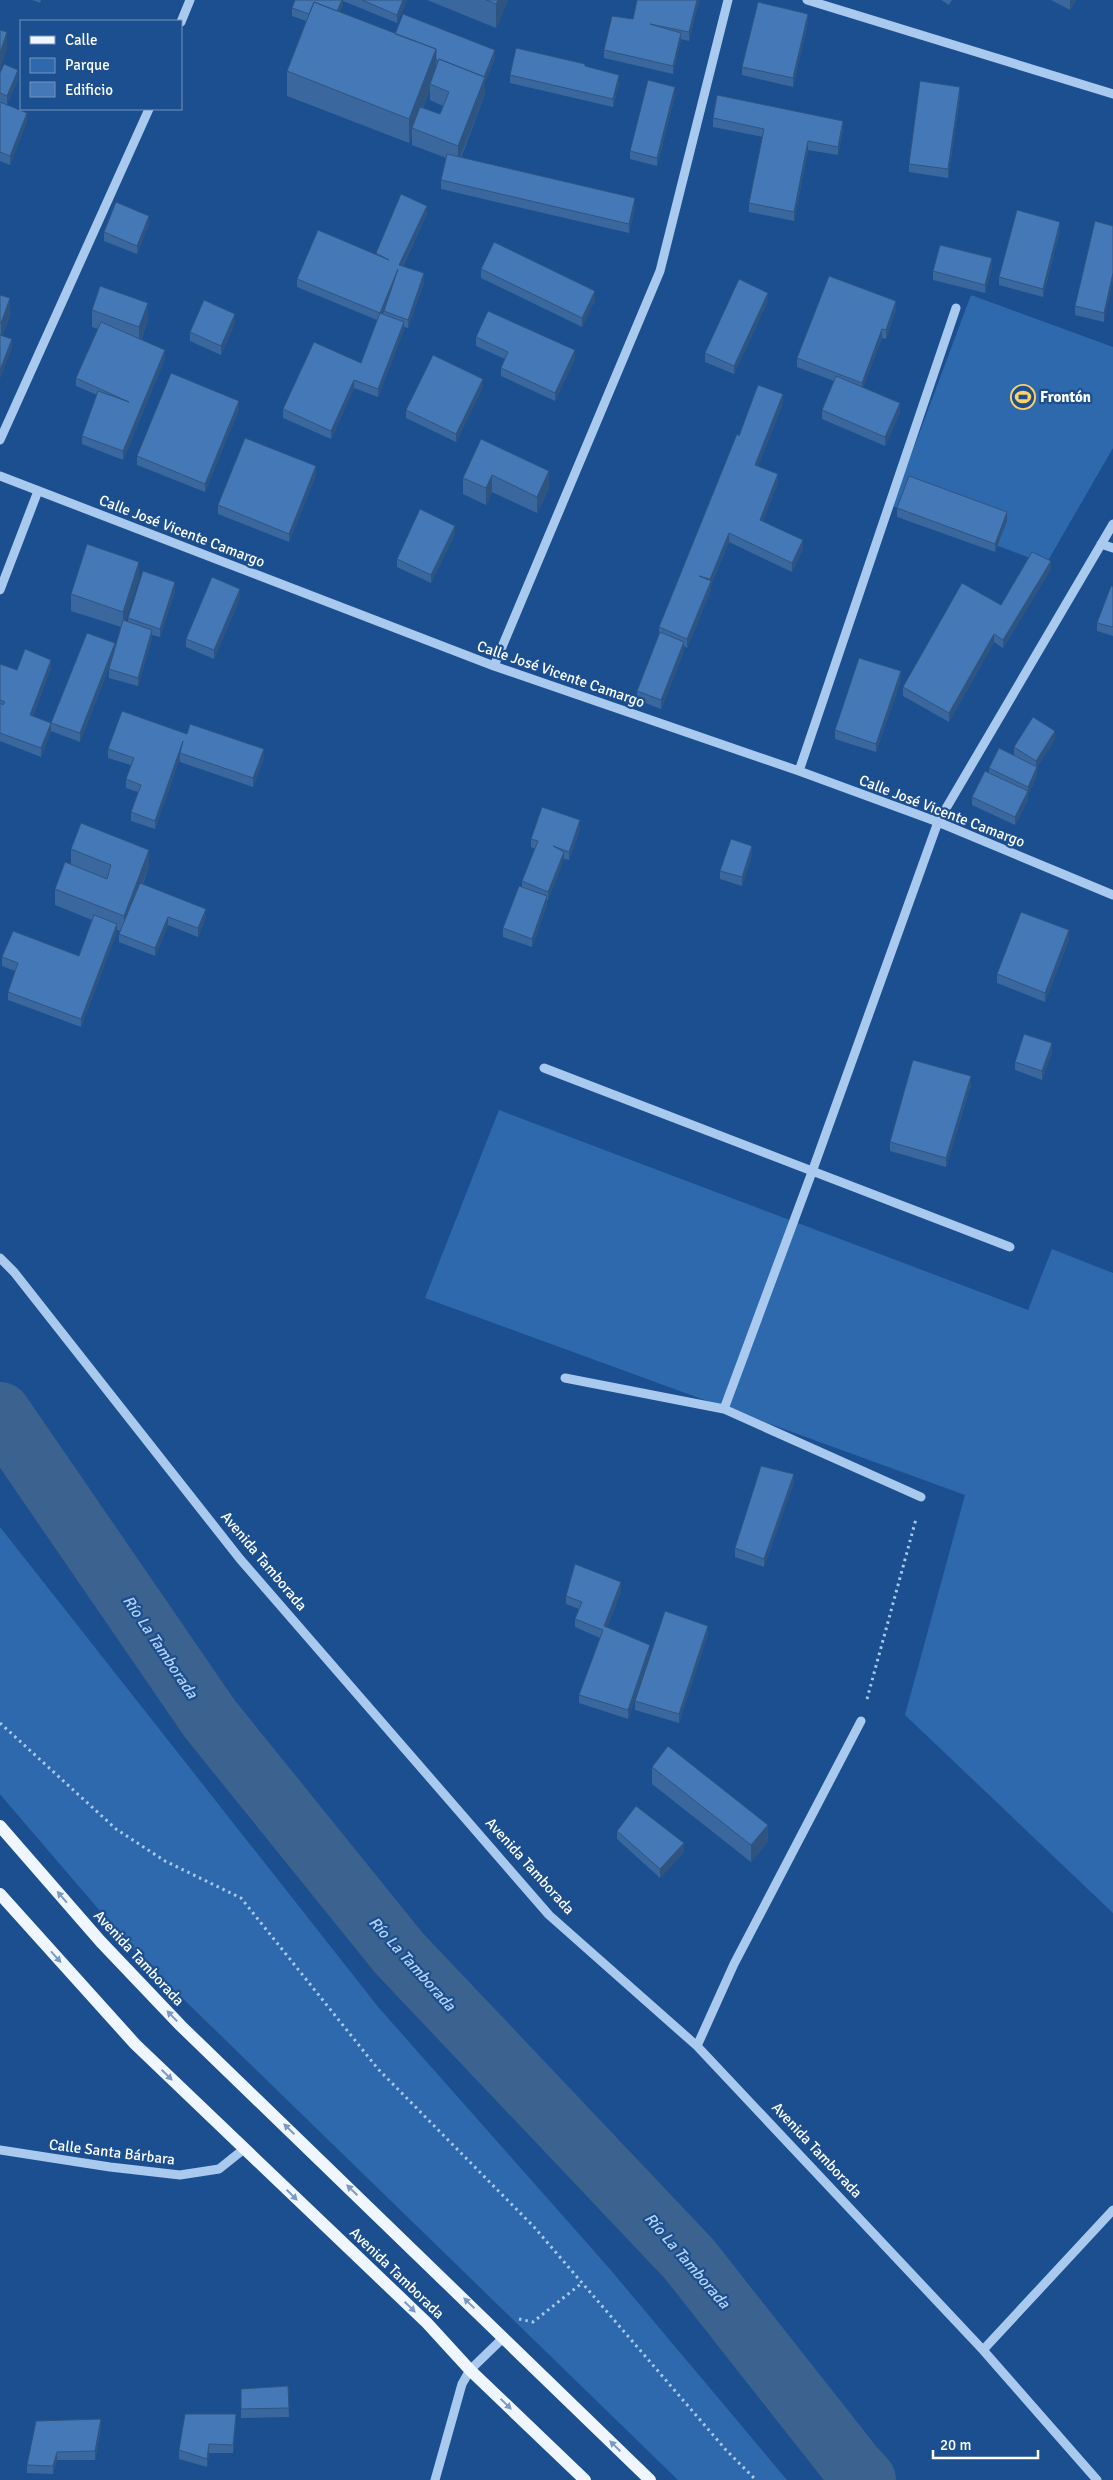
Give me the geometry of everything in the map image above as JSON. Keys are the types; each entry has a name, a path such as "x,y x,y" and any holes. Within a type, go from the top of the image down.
{"main road":[{"name":"Avenida Tamborada","path":"0,1826 101,1942 181,2026 650,2480"},
{"name":"Avenida Tamborada","path":"0,1894 135,2044 427,2323 470,2370 585,2480"}],"street":[{"path":"182,20 190,0"},
{"path":"494,666 660,271 728,0"},
{"path":"807,0 1113,94"},
{"path":"0,440 149,110"},
{"path":"799,771 956,308"},
{"name":"Calle José Vicente Camargo","path":"0,476 494,666 799,771 938,822 1113,895"},
{"path":"0,590 38,491"},
{"path":"724,1409 812,1172 938,822 1113,524"},
{"path":"1101,544 1113,548"},
{"path":"544,1068 1010,1247"},
{"name":"Avenida Tamborada","path":"0,1258 14,1272 240,1559 549,1915 697,2046 983,2350 1097,2480"},
{"path":"565,1378 724,1409 922,1498"},
{"path":"697,2046 734,1964 861,1721"},
{"name":"Calle Santa Bárbara","path":"0,2150 110,2168 180,2175 219,2169 244,2149"},
{"path":"983,2350 1113,2210"},
{"path":"435,2480 462,2384 470,2370 504,2337"}],"path":[{"path":"861,1721 922,1498"},
{"path":"0,1723 116,1829 165,1861 241,1898 378,2069 534,2227 726,2450 756,2480"},
{"path":"475,2309 533,2322 582,2283"}],"green space":[{"name":"Frontón","path":"971,295 1113,347 1113,448 1046,564 892,506"},
{"path":"499,1110 1028,1310 1052,1249 1113,1273 1113,1913 905,1715 965,1495 425,1298"},
{"path":"0,1527 379,2008 609,2268 787,2480 678,2480 136,1953 4,1799 0,1794"}],"building":[{"path":"295,0 342,0 337,11 314,2 309,14 292,8"},
{"path":"362,0 403,0 397,15"},
{"path":"486,0 498,0 496,4"},
{"path":"637,0 697,0 689,32 650,24 681,33 673,66 604,50 612,16 633,19"},
{"path":"314,2 436,49 409,119 287,71"},
{"path":"758,2 808,14 793,78 742,67"},
{"path":"403,14 495,50 484,77 439,59 438,61 436,60 436,49 395,34"},
{"path":"0,30 7,32 0,53"},
{"path":"516,48 585,64 585,66 619,75 613,99 510,75"},
{"path":"439,59 485,77 458,146 412,128 420,107 440,114 449,92 430,84"},
{"path":"4,64 18,70 7,96 0,93 0,73"},
{"path":"648,80 675,87 657,158 630,151"},
{"path":"920,81 960,87 948,169 909,164"},
{"path":"717,95 843,121 838,147 808,141 794,212 749,203 764,129 713,118"},
{"path":"0,102 27,113 10,156 0,152"},
{"path":"447,154 635,198 629,224 441,180"},
{"path":"401,194 427,206 399,265 424,273 408,320 384,311 398,269 380,313 297,279 318,230 389,260 376,253"},
{"path":"116,202 149,216 137,246 104,232"},
{"path":"1017,210 1060,222 1043,289 999,277"},
{"path":"1095,221 1113,226 1113,273 1104,313 1075,306"},
{"path":"494,242 595,291 582,318 481,269"},
{"path":"940,245 992,258 985,285 933,271"},
{"path":"829,276 896,301 886,330 882,329 862,383 797,358"},
{"path":"739,279 768,293 734,366 705,353"},
{"path":"100,286 148,303 139,327 92,310"},
{"path":"0,295 10,298 1,323 0,322"},
{"path":"204,300 235,314 221,346 190,332"},
{"path":"488,311 575,350 555,393 501,368 508,352 476,337"},
{"path":"380,313 404,322 378,389 354,380 331,431 283,409 314,342 361,363"},
{"path":"101,322 165,350 123,451 82,436 98,391 129,402 76,378"},
{"path":"0,335 12,339 0,370"},
{"path":"433,355 483,379 456,434 406,410"},
{"path":"171,373 239,401 205,484 137,456"},
{"path":"836,376 900,403 885,437 822,410"},
{"path":"758,385 783,394 755,465 778,474 760,520 803,540 792,563 729,533 710,579 699,576 711,581 687,639 659,627 737,434 739,436"},
{"path":"245,438 316,466 289,534 218,505"},
{"path":"481,439 549,471 537,497 492,475 486,488 463,478"},
{"path":"909,476 1007,512 995,544 897,508"},
{"path":"420,509 455,526 431,575 397,559"},
{"path":"87,544 139,562 123,612 71,594"},
{"path":"1032,552 1051,561 1003,640 994,634 949,713 903,687 962,583 1001,605"},
{"path":"143,571 175,582 160,629 128,618"},
{"path":"212,577 240,589 214,650 186,639"},
{"path":"1111,586 1113,587 1113,627 1097,623"},
{"path":"123,620 152,630 138,678 109,669"},
{"path":"660,632 684,642 661,700 637,691"},
{"path":"87,633 115,643 80,733 51,723"},
{"path":"25,649 51,660 30,715 51,723 41,748 0,733 0,703 3,705 5,702 0,700 0,664 17,670"},
{"path":"859,658 901,671 876,744 835,730"},
{"path":"122,711 187,734 190,724 264,749 253,778 180,753 183,741 155,821 131,812 141,785 126,779 134,758 108,749"},
{"path":"1033,717 1055,731 1036,761 1014,747"},
{"path":"999,748 1037,767 1028,787 989,768"},
{"path":"985,771 1028,791 1015,817 972,797"},
{"path":"542,807 580,820 569,852 553,846 564,852 548,892 522,881 538,841 531,839"},
{"path":"81,823 149,850 124,916 55,889 65,862 107,879 111,865 71,849"},
{"path":"731,839 752,846 742,877 720,871"},
{"path":"140,883 206,909 198,928 168,917 155,948 119,934"},
{"path":"519,886 547,896 532,939 503,928"},
{"path":"1021,912 1069,930 1045,993 997,974"},
{"path":"94,915 117,924 81,1019 8,992 18,963 2,957 13,931 79,956"},
{"path":"1024,1034 1052,1043 1042,1071 1015,1062"},
{"path":"913,1060 971,1076 946,1158 890,1142"},
{"path":"761,1466 794,1474 764,1559 735,1548"},
{"path":"575,1564 621,1582 604,1626 650,1645 628,1710 579,1695 603,1630 575,1619 582,1602 566,1596"},
{"path":"665,1611 708,1626 679,1714 635,1701"},
{"path":"668,1746 768,1825 751,1845 652,1767"},
{"path":"636,1806 684,1843 660,1869 617,1831"},
{"path":"288,2386 289,2408 241,2409 241,2389"},
{"path":"185,2414 236,2414 233,2445 209,2444 207,2459 179,2450"},
{"path":"101,2419 95,2451 57,2452 53,2466 27,2465 36,2421"}],"waterway":[{"name":"Río La Tamborada","path":"0,1413 210,1719 399,1953 689,2259 865,2480"}],"place":[{"name":"Frontón","path":"1023,397"}]}
